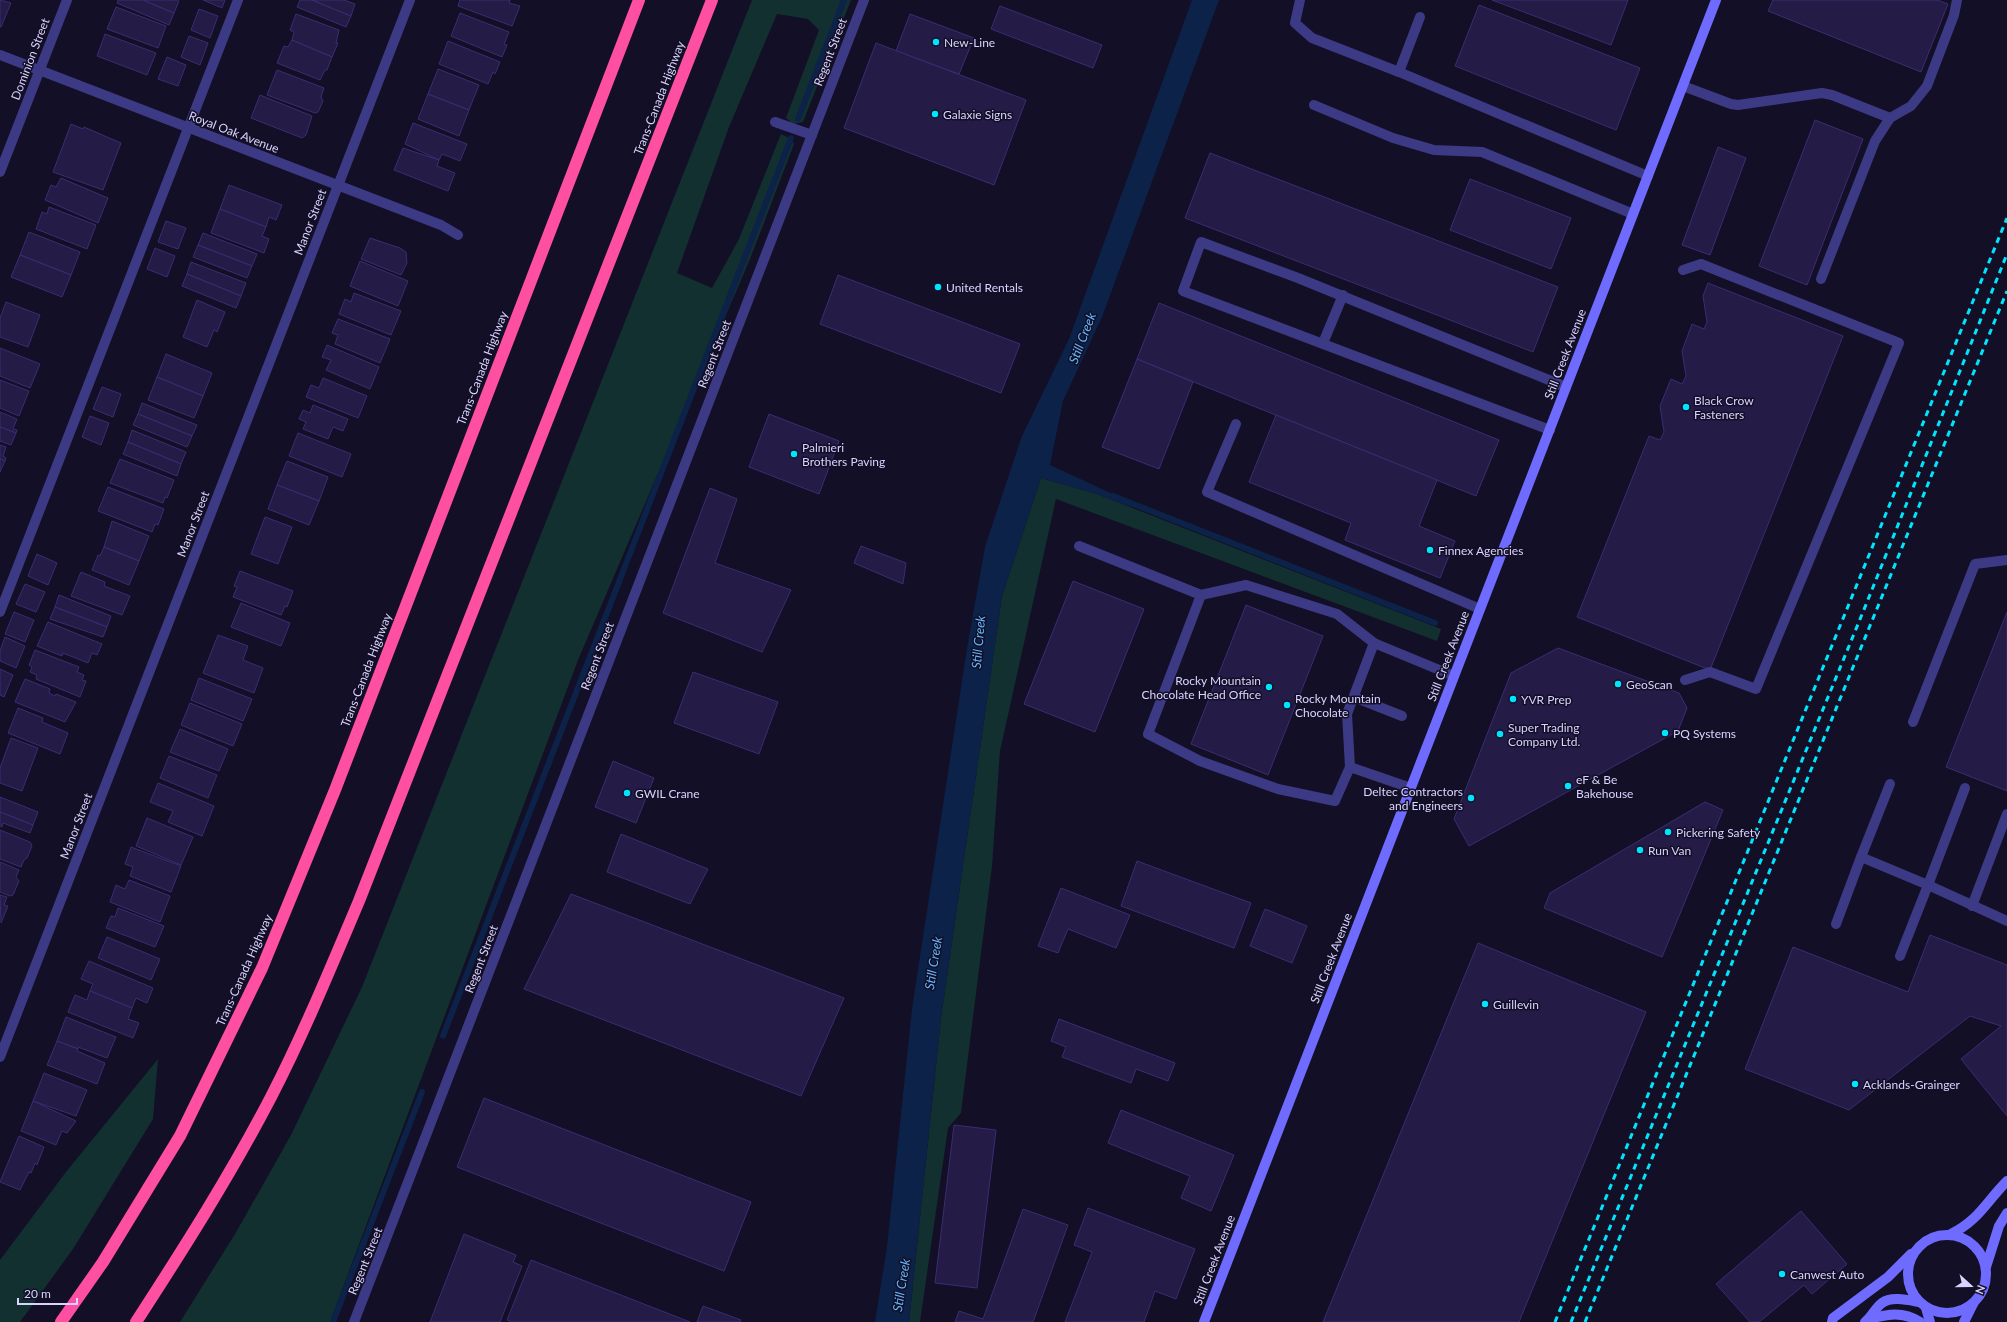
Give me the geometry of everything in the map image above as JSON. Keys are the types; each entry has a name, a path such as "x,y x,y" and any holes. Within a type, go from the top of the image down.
{"highway":[{"name":"Trans-Canada Highway","path":"61,1322 103,1262 180,1136 262,968 335,790 639,0"},
{"name":"Trans-Canada Highway","path":"136,1322 196,1228 271,1097 314,1006 359,901 712,0"}],"street":[{"name":"Dominion Street","path":"0,172 67,0"},
{"path":"0,612 238,0"},
{"name":"Manor Street","path":"0,1057 410,0"},
{"name":"Regent Street","path":"354,1322 864,0"},
{"path":"1300,0 1295,23 1312,38 1399,72 1648,176"},
{"name":"Still Creek Avenue","path":"1204,1322 1716,0"},
{"path":"1820,279 1875,142 1890,118 1911,106 1926,86 1954,16 1957,0"},
{"path":"1399,72 1420,17"},
{"name":"Royal Oak Avenue","path":"0,55 441,225 458,235"},
{"path":"1683,86 1711,97 1738,105 1822,93 1832,95 1890,118"},
{"path":"1314,105 1393,138 1434,150 1482,152 1633,214"},
{"path":"775,122 812,135"},
{"path":"1550,430 1183,291 1201,242 1343,295 1566,387"},
{"path":"1683,270 1701,264 1899,343 1756,689 1710,672 1685,680"},
{"path":"1323,343 1343,295"},
{"path":"1236,424 1207,492 1480,609"},
{"path":"1079,546 1201,595 1246,585 1337,614 1374,644 1454,676"},
{"path":"1913,722 1975,564 2007,560"},
{"path":"1201,595 1148,734 1200,761 1278,789 1335,801 1350,767 1348,714 1374,644"},
{"path":"1354,697 1402,716"},
{"path":"1350,767 1411,788"},
{"path":"1836,924 1860,857 1890,784"},
{"path":"1900,956 1965,788"},
{"path":"1972,906 2007,814"},
{"path":"1860,857 1928,885 2007,922"},
{"path":"1951,1234 1970,1223 1978,1216 2007,1181"},
{"path":"1964,1322 1974,1302 1982,1292 1986,1280 1986,1267 1999,1226 2007,1213"},
{"path":"1832,1322 1833,1318 1888,1277 1925,1240 1937,1235 1951,1234 1964,1238 1974,1245 1982,1255 1986,1267"},
{"path":"1915,1249 1909,1261 1907,1274 1910,1288 1923,1305 1930,1322"},
{"path":"1867,1320 1882,1303 1886,1301 1905,1299 1923,1305 1939,1313 1952,1313 1964,1309 1974,1302"},
{"path":"1867,1320 1892,1313 1906,1315 1920,1322"}],"green space":[{"path":"752,0 851,0 803,122 793,124 786,118 819,30 808,19 777,14 729,127 677,273 712,288 739,239 781,134 789,138 794,144 750,259 578,660 330,1322 180,1322 235,1234 291,1135 362,987"},
{"path":"1041,478 1097,494 1441,629 1437,641 1056,499 1000,751 992,866 961,1113 948,1128 920,1322 909,1322 941,1018 1002,596"},
{"path":"158,1059 153,1119 73,1249 20,1322 0,1322 0,1260 66,1172"}],"water":[{"name":"Still Creek","path":"1192,0 1219,0 1102,317 1063,401 1050,465 1115,495 1133,508 1097,494 1041,478 1002,596 941,1018 909,1322 875,1322 887,1247 912,1009 967,648 985,547 1022,436 1069,339"}],"building":[{"path":"0,0 11,3 1,27 0,27"},
{"path":"118,0 143,0 174,13 169,25 117,3"},
{"path":"143,0 177,0 179,1 174,13"},
{"path":"203,0 225,0 222,8"},
{"path":"300,0 312,0 351,16 346,27 297,7"},
{"path":"312,0 344,0 355,4 351,16"},
{"path":"460,0 510,0 509,3 520,6 512,26 458,6"},
{"path":"1492,0 1628,0 1611,45"},
{"path":"1773,0 1937,0 1948,4 1921,72 1768,11"},
{"path":"1479,5 1640,68 1616,130 1455,66"},
{"path":"1000,6 1102,45 1093,68 991,29"},
{"path":"116,7 166,26 158,48 107,29"},
{"path":"199,9 218,16 210,38 191,30"},
{"path":"460,13 509,32 504,44 507,45 502,57 451,36"},
{"path":"296,14 339,30 336,43 338,43 332,57 292,40 294,32 290,30"},
{"name":"New-Line","path":"910,14 974,38 959,74 896,51"},
{"path":"105,34 156,53 147,75 97,56"},
{"path":"189,36 208,43 200,65 181,57"},
{"path":"292,40 332,57 327,70 325,70 320,80 277,63 284,46 288,47"},
{"path":"448,41 500,62 495,74 493,72 488,84 439,64"},
{"name":"Galaxie Signs","path":"876,43 1026,100 994,185 844,128"},
{"path":"167,57 186,65 178,86 158,79"},
{"path":"438,69 479,85 469,110 428,94"},
{"path":"277,70 324,88 321,97 323,101 318,112 315,113 267,95"},
{"path":"428,94 469,110 459,136 418,119"},
{"path":"260,95 312,116 306,135 302,138 251,118"},
{"path":"1815,120 1863,139 1807,285 1759,266"},
{"path":"413,123 467,144 460,161 442,154 439,160 405,144"},
{"path":"71,124 83,129 84,127 121,143 103,190 53,172"},
{"path":"1718,147 1746,158 1710,255 1682,245"},
{"path":"403,148 439,160 437,166 455,173 448,191 394,170"},
{"path":"1210,153 1558,287 1533,352 1185,218"},
{"path":"61,178 108,198 98,223 45,200 51,185 56,187"},
{"path":"1470,179 1571,218 1551,269 1450,230"},
{"path":"229,185 282,205 276,220 269,217 266,227 220,209"},
{"path":"49,207 96,225 87,249 36,229 42,212 47,214"},
{"path":"220,209 266,227 262,236 269,239 264,253 211,233"},
{"path":"166,221 186,228 178,249 158,242"},
{"path":"29,232 80,252 71,275 20,255"},
{"path":"203,233 257,254 252,266 198,245"},
{"path":"370,238 400,248 406,252 407,263 401,275 361,259"},
{"path":"198,245 252,266 247,278 193,257"},
{"path":"155,248 175,256 167,277 147,269"},
{"path":"20,255 71,275 62,297 11,277"},
{"path":"360,261 408,281 398,306 350,286"},
{"path":"191,262 246,283 241,296 187,274"},
{"path":"187,274 241,296 236,308 182,286"},
{"path":"838,275 1020,344 1001,393 820,324"},
{"path":"1708,283 1843,336 1710,670 1577,617 1649,436 1660,440 1664,432 1660,406 1671,379 1682,384 1686,376 1682,351 1692,324 1704,329 1707,322 1703,296"},
{"path":"354,293 401,311 391,335 339,314 345,299 351,302"},
{"path":"197,300 225,312 217,332 214,330 207,347 183,337"},
{"path":"6,302 40,315 28,347 0,337 0,318"},
{"path":"1159,303 1499,440 1476,496 1137,359"},
{"path":"338,319 390,339 380,363 335,344 338,335 332,333"},
{"path":"327,345 379,367 370,389 326,370 331,360 322,357"},
{"path":"0,348 40,364 30,388 0,376"},
{"path":"166,354 212,373 203,396 157,377"},
{"path":"1137,359 1193,382 1159,469 1102,447"},
{"path":"157,377 203,396 194,418 148,400"},
{"path":"323,378 367,396 358,418 306,397 311,385 319,388"},
{"path":"0,380 29,391 19,416 0,408"},
{"path":"102,387 121,394 113,417 93,409"},
{"path":"142,403 197,425 192,436 138,414"},
{"path":"313,405 348,419 343,431 333,427 328,439 303,429 306,422 299,419 303,410 310,413"},
{"path":"0,412 17,419 13,429 17,430 16,433 0,427"},
{"path":"138,414 192,436 187,447 133,425"},
{"name":"Palmieri Brothers Paving","path":"769,414 839,441 819,494 749,467"},
{"path":"1276,415 1437,480 1419,526 1455,541 1440,578 1345,540 1351,523 1249,482"},
{"path":"90,416 109,423 101,445 82,437"},
{"path":"0,427 16,433 11,445 0,441"},
{"path":"132,430 186,452 181,464 128,442"},
{"path":"298,433 351,454 342,477 289,456"},
{"path":"128,442 181,464 177,476 123,454"},
{"path":"0,445 6,447 3,456 6,458 5,461 0,459"},
{"path":"0,459 5,461 0,472"},
{"path":"120,459 174,480 167,498 165,497 163,503 110,483"},
{"path":"287,461 328,477 319,501 277,485"},
{"path":"277,485 319,501 309,525 268,509"},
{"path":"108,487 164,509 158,525 155,524 152,532 98,511"},
{"path":"710,488 737,499 715,563 791,590 762,652 663,613"},
{"path":"265,517 292,527 278,564 251,554"},
{"path":"112,521 149,536 139,561 104,547"},
{"path":"861,546 906,563 903,584 854,563"},
{"path":"104,547 139,561 129,585 92,570 98,555 100,556"},
{"path":"37,554 57,563 48,585 28,576"},
{"path":"240,571 293,591 287,607 285,606 281,615 233,597 237,587 234,586"},
{"path":"81,572 105,582 104,586 130,596 122,615 71,596"},
{"path":"1073,581 1144,609 1095,732 1024,704"},
{"path":"25,584 45,592 36,612 16,604"},
{"path":"59,595 111,616 107,627 55,607"},
{"path":"241,603 290,623 281,646 231,627"},
{"path":"1246,605 1323,636 1268,775 1191,744"},
{"path":"55,607 107,627 103,637 50,619"},
{"path":"14,612 34,620 25,642 5,634"},
{"path":"2007,612 2007,791 1946,767"},
{"path":"48,622 102,644 97,655 92,653 88,663 63,653 62,656 37,646"},
{"path":"218,635 248,646 243,660 263,668 254,693 203,673"},
{"path":"5,637 25,646 16,668 0,661 0,651"},
{"path":"1558,648 1679,693 1687,708 1678,731 1469,846 1454,819 1511,673"},
{"path":"35,650 79,667 77,672 84,675 82,680 86,681 80,697 36,679 37,675 30,672 32,667 29,665"},
{"path":"0,669 13,675 4,697 0,695"},
{"path":"693,672 778,702 759,754 674,723"},
{"path":"199,678 252,699 243,721 191,700"},
{"path":"25,679 50,689 49,693 55,696 56,694 76,702 65,722 15,702"},
{"path":"190,703 242,724 233,746 181,725"},
{"path":"18,708 43,718 42,722 68,733 60,754 8,733"},
{"path":"180,729 228,749 219,771 170,752"},
{"path":"11,738 38,748 22,791 0,783 0,768"},
{"path":"169,756 217,775 208,798 160,778"},
{"path":"613,761 654,778 636,823 595,807"},
{"path":"158,783 214,806 202,836 168,822 173,811 150,802"},
{"path":"0,797 38,812 33,825 0,812"},
{"path":"1705,802 1723,810 1662,957 1544,908 1550,893"},
{"path":"0,812 33,825 30,833 3,823 2,827 0,826"},
{"path":"147,818 193,837 181,865 136,846"},
{"path":"0,830 30,842 32,846 21,867 0,859"},
{"path":"621,834 708,869 690,904 607,872"},
{"path":"131,847 181,866 171,892 130,876 133,867 125,864"},
{"path":"1137,861 1251,903 1234,948 1121,906"},
{"path":"0,862 19,870 16,877 19,881 13,895 10,896 0,892"},
{"path":"129,880 170,896 160,922 110,902 116,885 125,889"},
{"path":"1061,888 1130,915 1116,948 1068,929 1058,953 1038,946"},
{"path":"571,894 844,998 801,1096 524,989"},
{"path":"0,895 7,897 4,905 8,906 1,923"},
{"path":"118,908 164,926 155,947 106,928 111,916 115,917"},
{"path":"1265,909 1307,926 1292,963 1250,946"},
{"path":"1930,935 2007,965 2007,1116 1961,1059 2001,1026 1970,1016 1849,1110 1745,1069 1793,947 1908,992"},
{"path":"107,937 160,959 151,980 98,958"},
{"path":"1478,943 1646,1012 1519,1322 1323,1322"},
{"path":"89,961 153,988 147,1003 136,998 132,1008 90,991 93,984 81,979"},
{"path":"90,991 132,1008 128,1019 139,1023 133,1038 68,1012 75,995 87,1000"},
{"path":"66,1017 116,1037 107,1058 57,1041"},
{"path":"1059,1019 1175,1063 1168,1081 1136,1069 1131,1083 1062,1057 1066,1047 1051,1041"},
{"path":"57,1041 78,1049 77,1051 105,1063 97,1084 47,1065"},
{"path":"44,1073 87,1090 76,1116 33,1101"},
{"path":"484,1098 751,1202 724,1271 457,1167"},
{"path":"33,1101 76,1121 67,1133 62,1131 56,1145 21,1131"},
{"path":"1121,1110 1234,1155 1211,1211 1181,1198 1190,1176 1108,1143"},
{"path":"954,1125 996,1130 977,1288 935,1283"},
{"path":"19,1136 44,1147 37,1165 35,1163 31,1173 29,1172 20,1190 0,1182"},
{"path":"1088,1208 1195,1249 1176,1299 1155,1291 1144,1322 1065,1322 1092,1252 1074,1245"},
{"path":"1023,1209 1068,1225 1033,1322 955,1322 959,1311 983,1319"},
{"name":"Canwest Auto","path":"1801,1211 1847,1264 1812,1294 1804,1285 1759,1322 1750,1322 1716,1284"},
{"path":"464,1234 516,1255 513,1262 522,1266 500,1322 430,1322"},
{"path":"531,1260 690,1322 512,1322 507,1320"},
{"path":"703,1306 741,1320 740,1322 697,1322"}],"waterway":[{"path":"798,119 844,0"},
{"path":"443,1036 791,138"},
{"path":"1113,496 1435,623"},
{"path":"333,1322 422,1092"}],"railway":[{"path":"1555,1322 2007,218"},
{"path":"1571,1322 1863,612 2007,254"},
{"path":"1585,1322 2007,291"}],"place":[{"name":"New-Line","path":"936,42"},
{"name":"Galaxie Signs","path":"935,114"},
{"name":"United Rentals","path":"938,287"},
{"name":"Black Crow Fasteners","path":"1686,407"},
{"name":"Palmieri Brothers Paving","path":"794,454"},
{"name":"Finnex Agencies","path":"1430,550"},
{"name":"GeoScan","path":"1618,684"},
{"name":"Rocky Mountain Chocolate Head Office","path":"1269,687"},
{"name":"YVR Prep","path":"1513,699"},
{"name":"Rocky Mountain Chocolate","path":"1287,705"},
{"name":"PQ Systems","path":"1665,733"},
{"name":"Super Trading Company Ltd.","path":"1500,734"},
{"name":"eF & Be Bakehouse","path":"1568,786"},
{"name":"GWIL Crane","path":"627,793"},
{"name":"Deltec Contractors and Engineers","path":"1471,798"},
{"name":"Pickering Safety","path":"1668,832"},
{"name":"Run Van","path":"1640,850"},
{"name":"Guillevin","path":"1485,1004"},
{"name":"Acklands-Grainger","path":"1855,1084"},
{"name":"Canwest Auto","path":"1782,1274"}]}
